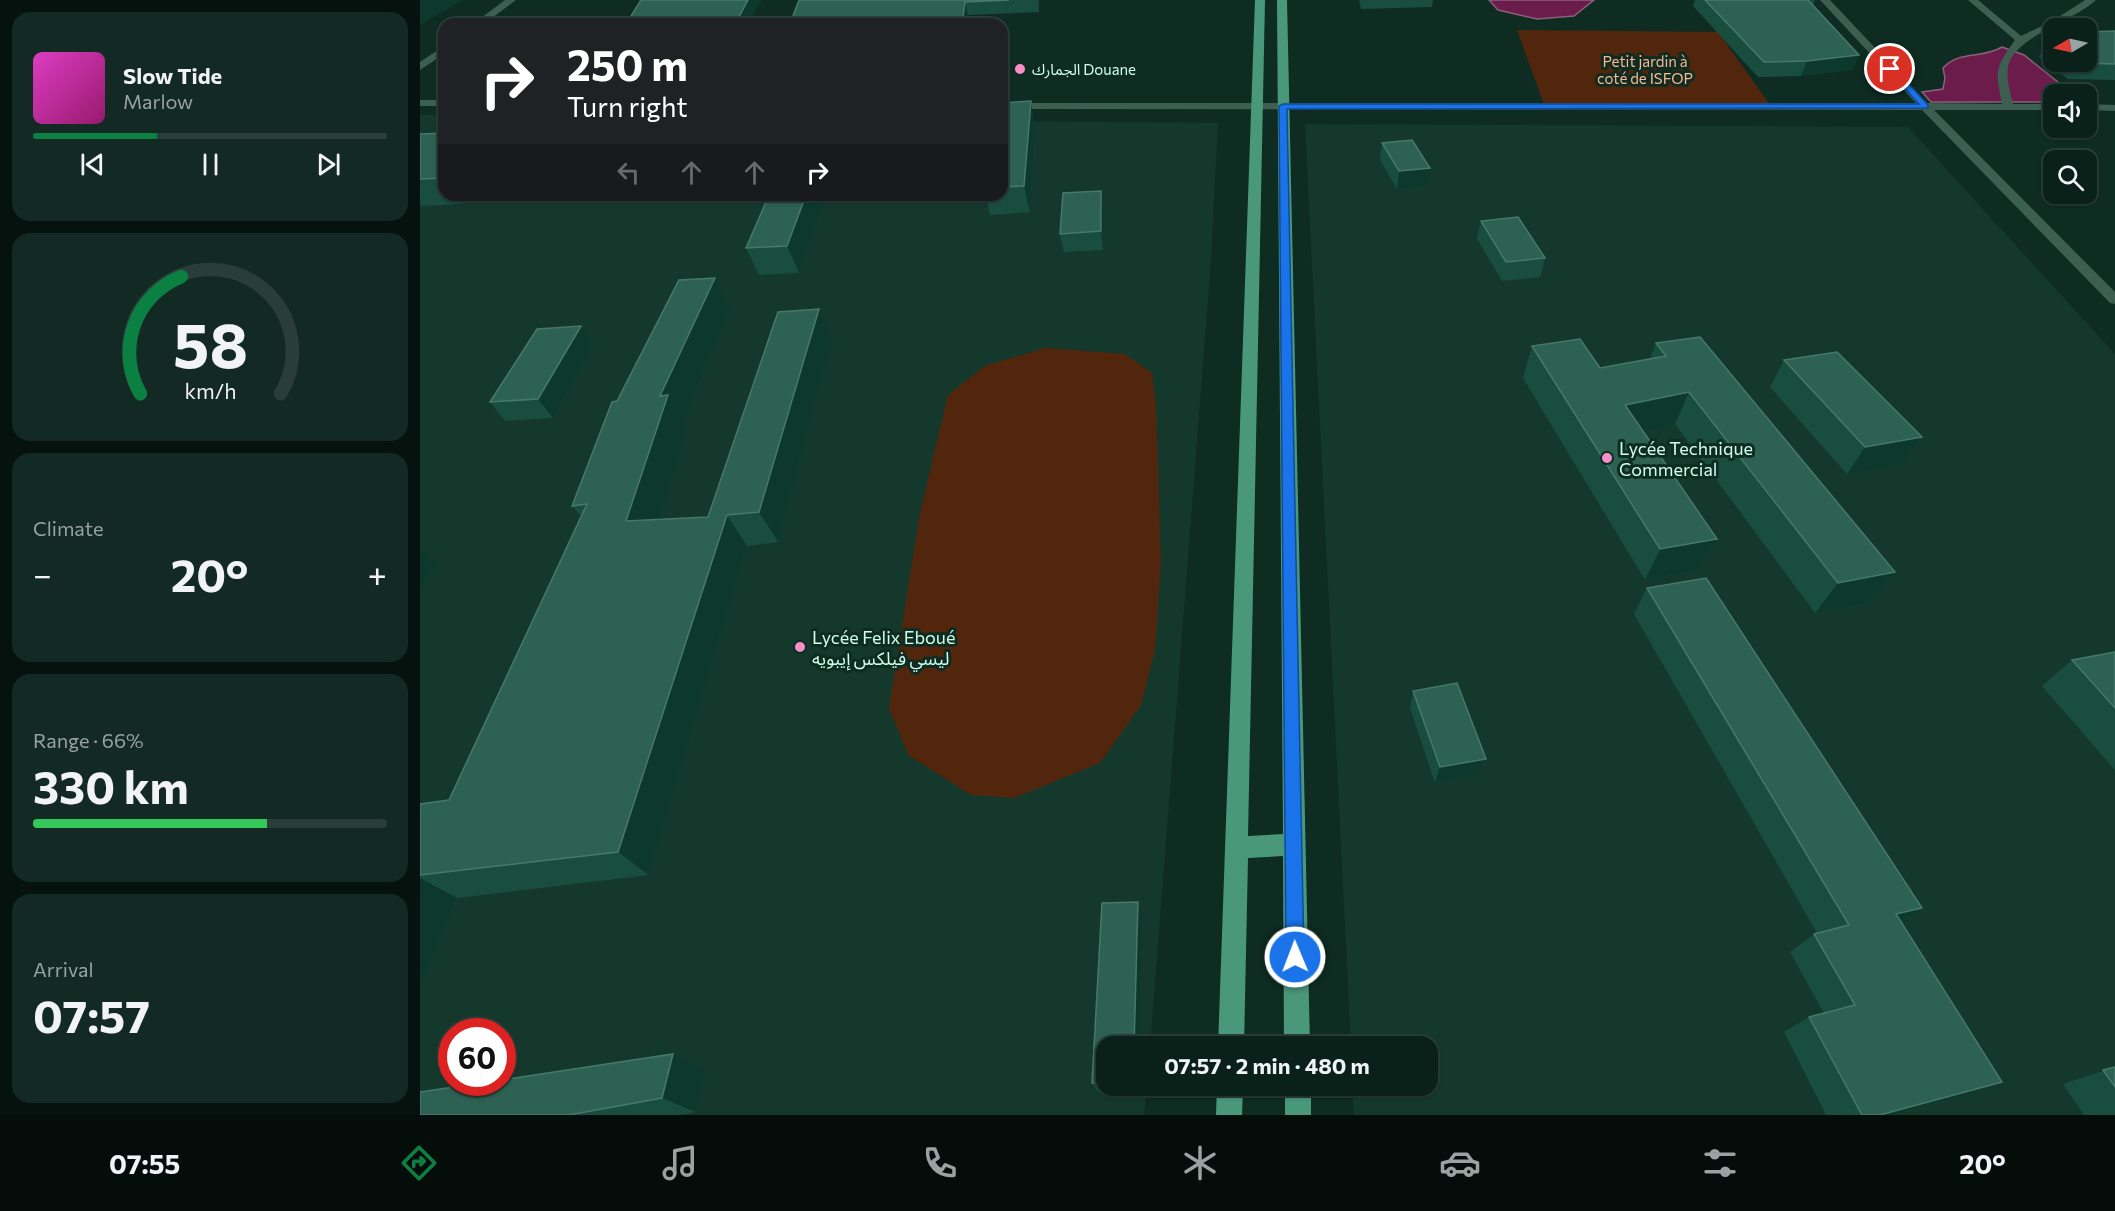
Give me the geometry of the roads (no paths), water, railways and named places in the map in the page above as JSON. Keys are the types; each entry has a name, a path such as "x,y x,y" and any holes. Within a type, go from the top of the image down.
{"main road":[{"path":"1231,1036 1260,0"},
{"path":"1282,0 1292,844 1297,1036"},
{"path":"1237,848 1292,844"},
{"path":"1229,1115 1230,1096"},
{"path":"1298,1096 1298,1115"}],"street":[{"path":"486,18 511,0"},
{"path":"1825,0 2115,300"},
{"path":"1973,0 2020,40"},
{"path":"2008,106 2002,80 2003,64 2020,40 2057,22 2091,0"},
{"path":"420,66 438,53"},
{"path":"420,103 438,103"},
{"path":"1008,106 2043,107"},
{"path":"2097,107 2115,108"}],"place":[{"name":"الجمارك Douane","path":"1020,69"},
{"name":"Lycée Technique Commercial","path":"1607,458"},
{"name":"Lycée Felix Eboué ليسي فيلكس إيبويه","path":"800,647"}],"park label":[{"name":"Petit jardin à coté de ISFOP","path":"1645,70"}]}
